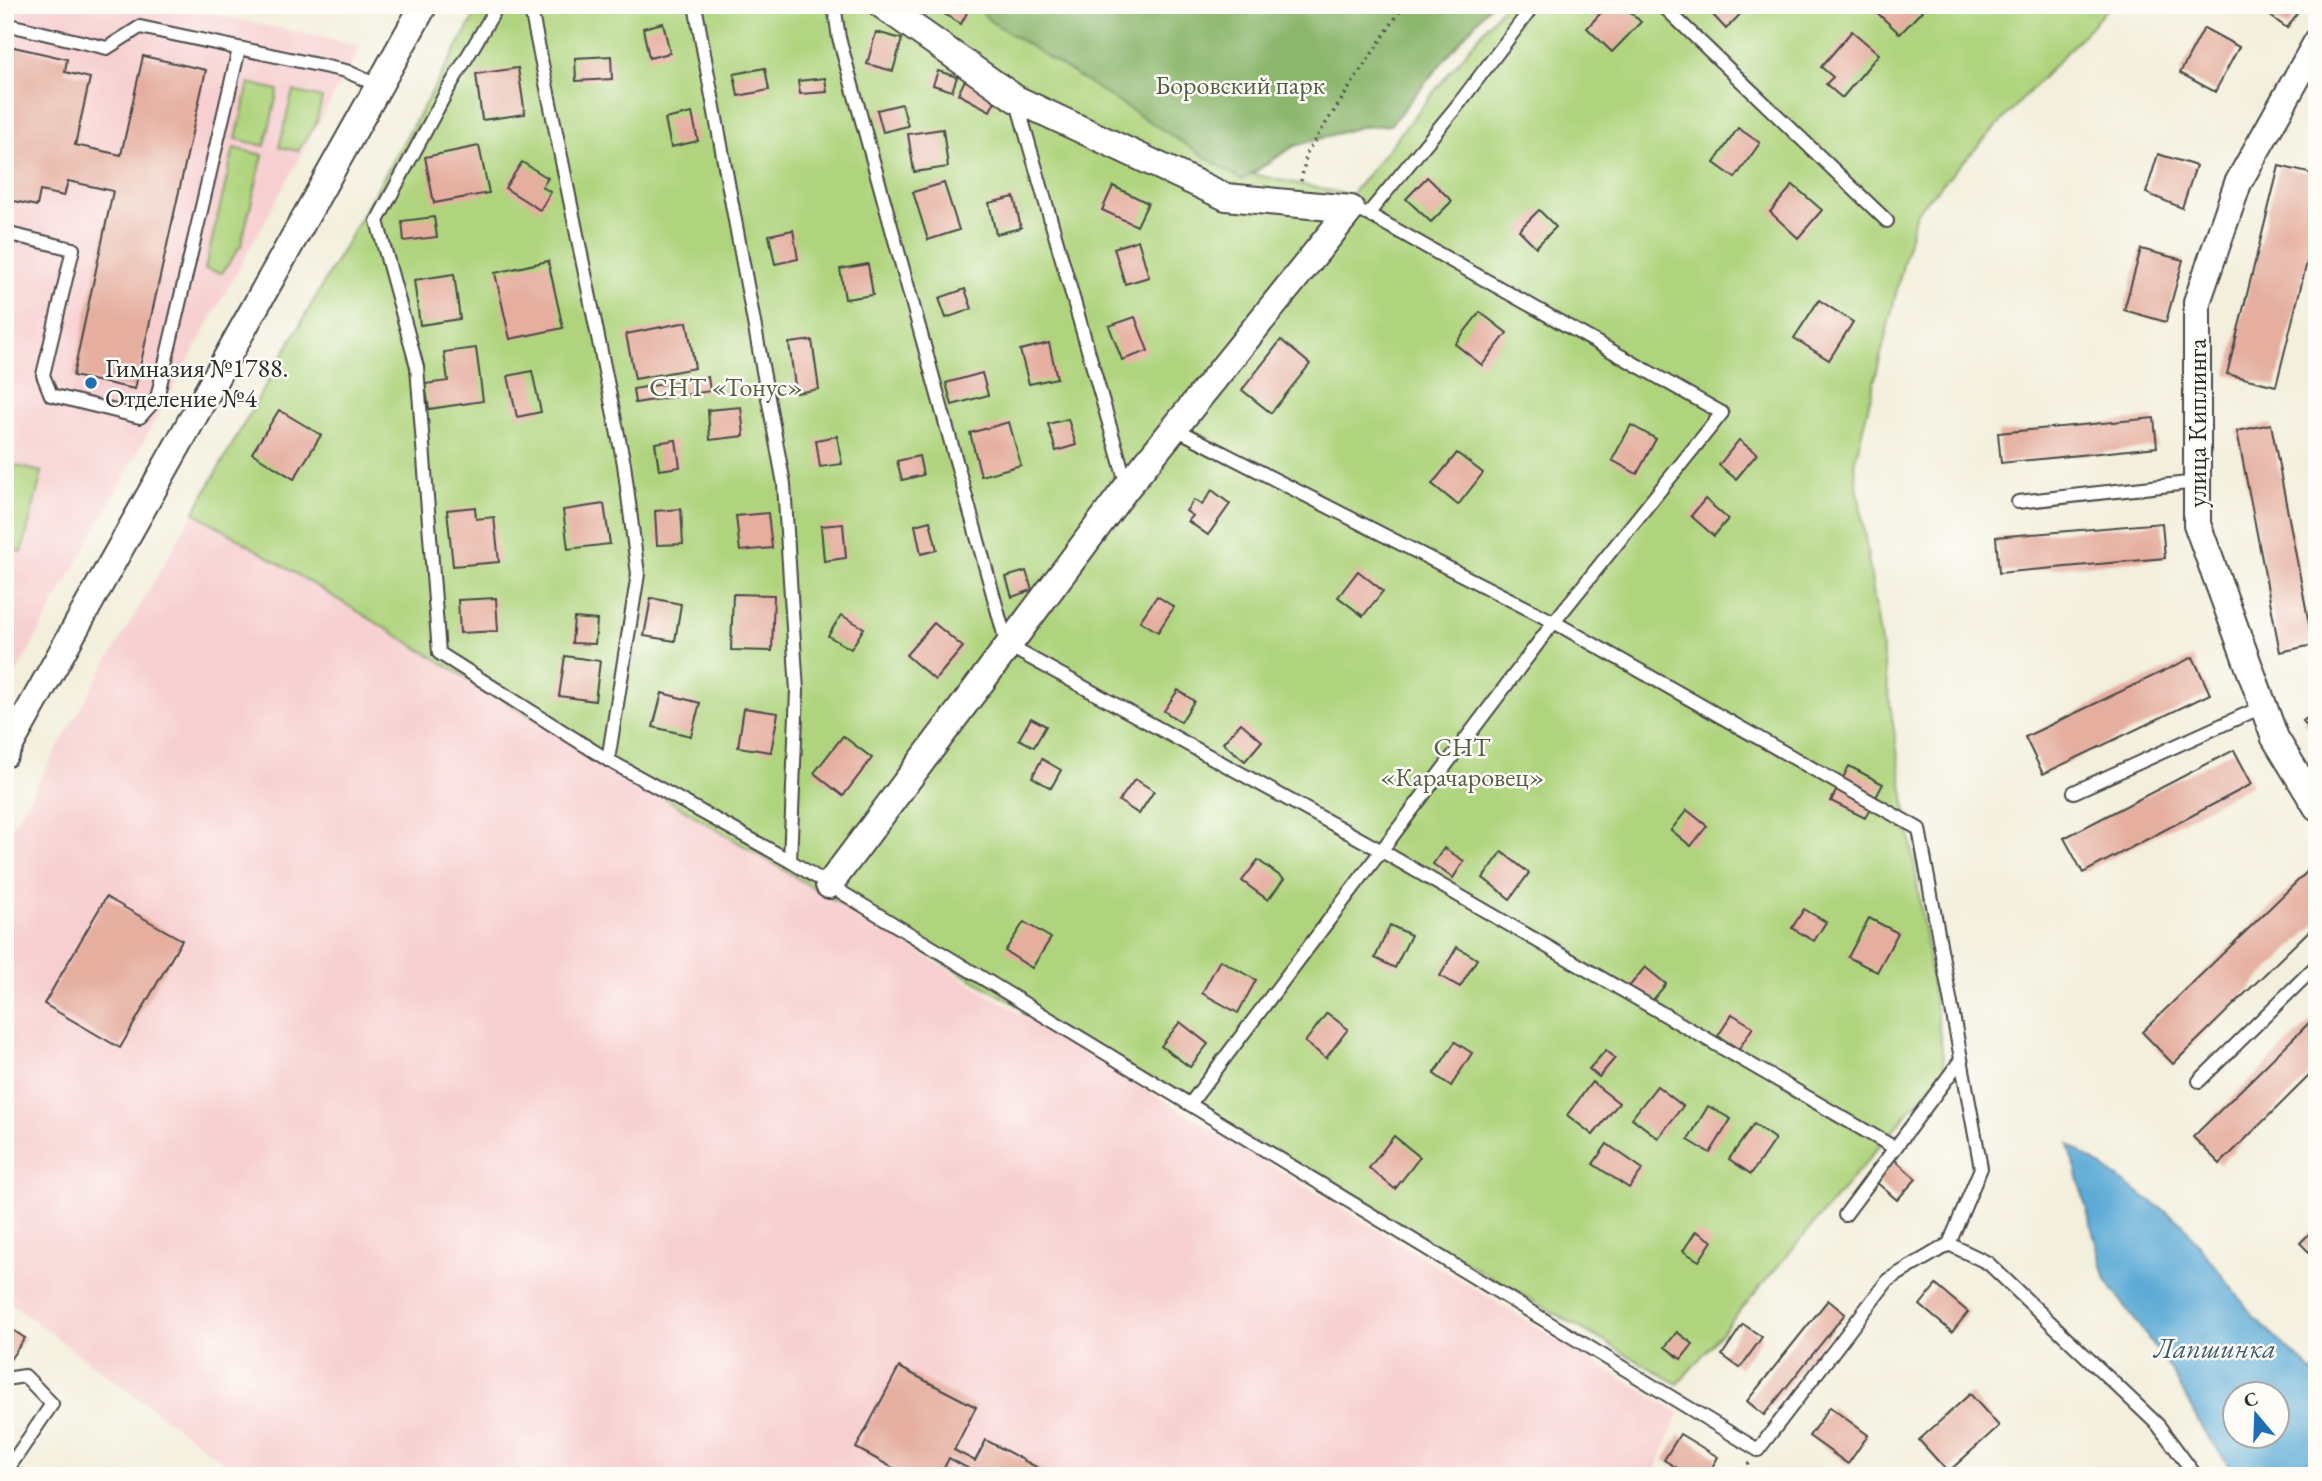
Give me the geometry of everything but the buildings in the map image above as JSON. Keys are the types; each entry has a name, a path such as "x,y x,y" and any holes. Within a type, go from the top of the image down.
{"street":[{"path":"5,754 424,5"},
{"path":"882,5 1016,99 1226,197 1360,212"},
{"name":"улица Киплинга","path":"2317,41 2238,183 2197,302 2197,524 2275,738 2317,807"},
{"path":"829,885 1127,487 1360,212"}],"lane":[{"path":"498,5 447,91 377,221 417,367 439,653 608,760 790,861 1758,1450 1888,1280 1949,1244 1981,1168 1919,830 1553,622 1176,429"},
{"path":"530,5 624,464 638,574 608,760"},
{"path":"695,5 784,484 796,691 790,861"},
{"path":"834,5 839,38 1007,645 1382,851 1895,1148"},
{"path":"1190,1104 1553,622 1722,413 1360,212 1457,106 1534,5"},
{"path":"1662,5 1887,221"},
{"path":"5,24 107,48 140,27 346,71 379,86"},
{"path":"5,233 73,248 43,375 51,396 140,417 146,413 157,398 240,49 228,46"},
{"path":"1016,99 1127,487"},
{"path":"2018,502 2197,482"},
{"path":"2074,792 2264,706"},
{"path":"2199,1081 2317,965"},
{"path":"1844,1215 1961,1061"},
{"path":"1949,1244 1988,1263 2158,1426 2196,1476"},
{"path":"5,1379 25,1376 52,1404 5,1473"}],"path":[{"path":"1297,204 1307,152 1404,5"}],"shaded area":[{"name":"Гимназия №1788. Отделение №4","path":"5,5 82,5 98,9 99,5 171,5 361,46 5,694"},
{"path":"194,512 1679,1413 1653,1476 242,1476 5,1299 5,839"}],"green space":[{"path":"481,5 1490,5 1390,125 1359,127 1294,146 1252,174 1351,195 1504,5 2111,5 1916,212 1854,464 1945,1069 1678,1384 830,898 194,512"},
{"name":"Боровский парк","path":"975,5 1490,5 1390,125 1359,127 1294,146 1242,180 990,21"},
{"path":"249,83 278,90 265,146 236,139"},
{"path":"293,91 322,98 316,124 298,151 279,147"},
{"path":"234,148 263,155 241,245 222,273 205,269"},
{"path":"5,463 42,472 22,552 5,548"}],"water":[{"name":"Лапшинка","path":"2069,1144 2182,1223 2254,1317 2317,1376 2317,1476 2236,1475 2201,1427 2173,1373 2106,1280"}],"place":[{"name":"Гимназия №1788. Отделение №4","path":"91,383"}],"park label":[{"name":"СНТ «Тонус»","path":"726,387"},
{"name":"СНТ «Карачаровец»","path":"1462,762"}]}
